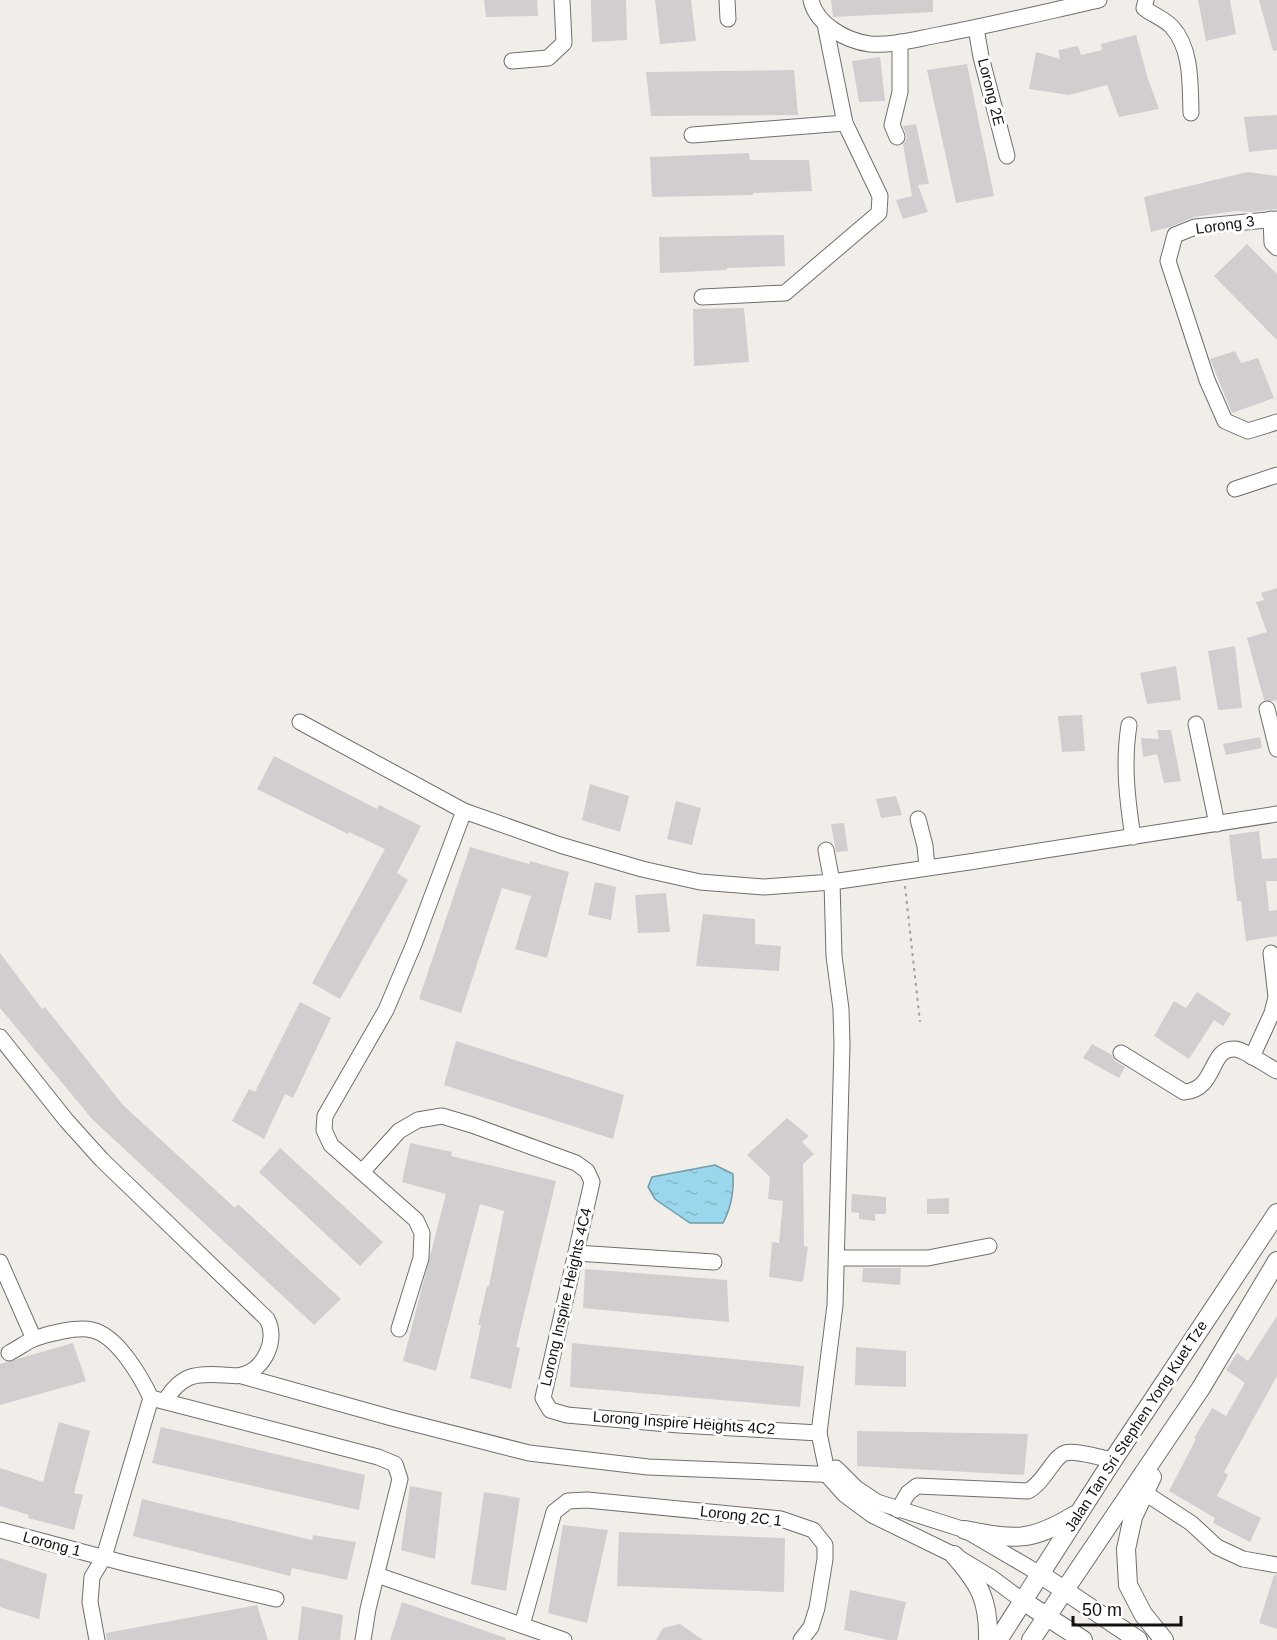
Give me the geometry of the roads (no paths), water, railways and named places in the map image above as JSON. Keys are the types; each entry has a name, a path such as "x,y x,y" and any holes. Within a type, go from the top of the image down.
{"main road":[{"name":"Jalan Tan Sri Stephen Yong Kuet Tze","path":"998,1640 1079,1512 1277,1213"},
{"name":"Jalan Tan Sri Stephen Yong Kuet Tze","path":"1031,1640 1201,1388 1277,1261"},
{"path":"1164,1640 1143,1614 1128,1585 1126,1549 1133,1517 1167,1439"},
{"path":"965,1530 1013,1538 1037,1534 1079,1512"},
{"path":"954,1555 973,1576 984,1598 988,1619 988,1640"},
{"path":"1040,1574 1138,1640"},
{"path":"1023,1601 1083,1640"}],"street":[{"path":"512,61 548,58 564,43 562,0"},
{"path":"727,0 728,19"},
{"path":"811,0 814,11 825,24 847,36 869,44 900,42 976,28 1099,0"},
{"path":"1146,0 1144,8 1170,25 1180,39 1190,76 1191,113"},
{"path":"702,297 785,293 879,213 880,196 845,123 825,24"},
{"name":"Lorong 2E","path":"976,28 981,57 1007,156"},
{"path":"897,137 892,125 900,92 900,42"},
{"path":"692,135 845,123"},
{"path":"1274,219 1272,243 1277,248"},
{"name":"Lorong 3","path":"1274,219 1195,227 1175,235 1168,261 1207,380 1225,421 1248,431 1277,422"},
{"path":"1235,489 1277,475"},
{"path":"1267,709 1277,749"},
{"path":"300,722 464,811 560,845 700,882 764,886 832,882 1277,814"},
{"path":"1196,724 1217,824"},
{"path":"1129,725 1126,745 1126,781 1133,837"},
{"path":"399,1329 421,1258 422,1233 416,1220 331,1145 324,1131 325,1116 386,1010 414,944 464,811"},
{"path":"918,819 927,867"},
{"path":"826,850 832,882 834,946 841,1009 842,1045 836,1305 819,1433 834,1466 835,1476 845,1495 872,1515 954,1555 992,1578 1023,1601"},
{"path":"1252,1057 1272,1013 1276,997 1271,953"},
{"path":"0,1037 66,1120 102,1160 267,1319 272,1329 269,1347 261,1364 242,1376"},
{"path":"1121,1053 1184,1092 1194,1091 1202,1086 1220,1055 1228,1050 1237,1049 1277,1071"},
{"name":"Lorong Inspire Heights 4C4","path":"362,1172 399,1131 418,1120 442,1116 576,1163 587,1171 592,1182 543,1398 550,1410"},
{"path":"837,1258 928,1258 989,1246"},
{"path":"576,1253 714,1262"},
{"path":"0,1262 34,1339"},
{"path":"9,1353 34,1339 66,1330 92,1329 108,1337 158,1400 378,1456 395,1464 400,1479 363,1640"},
{"path":"97,1640 90,1602 92,1577 104,1557 158,1400 188,1377 207,1374 242,1376 392,1418 530,1453 648,1467 835,1476 877,1502 965,1530 1040,1574"},
{"name":"Lorong Inspire Heights 4C2","path":"550,1410 567,1415 679,1425 819,1433"},
{"path":"898,1510 908,1493 917,1486 1028,1491 1037,1487 1058,1458 1065,1453 1113,1460"},
{"path":"1145,1493 1191,1522 1217,1547 1242,1560 1277,1565"},
{"name":"Lorong 2C 1","path":"522,1625 554,1512 568,1501 587,1500 781,1519 813,1530 825,1545 825,1559 817,1608 811,1627 801,1640"},
{"name":"Lorong 1","path":"0,1530 276,1599"},
{"path":"377,1575 564,1640"}],"water":[{"path":"715,1165 733,1174 731,1199 723,1223 690,1223 655,1199 648,1187 652,1177"}]}
